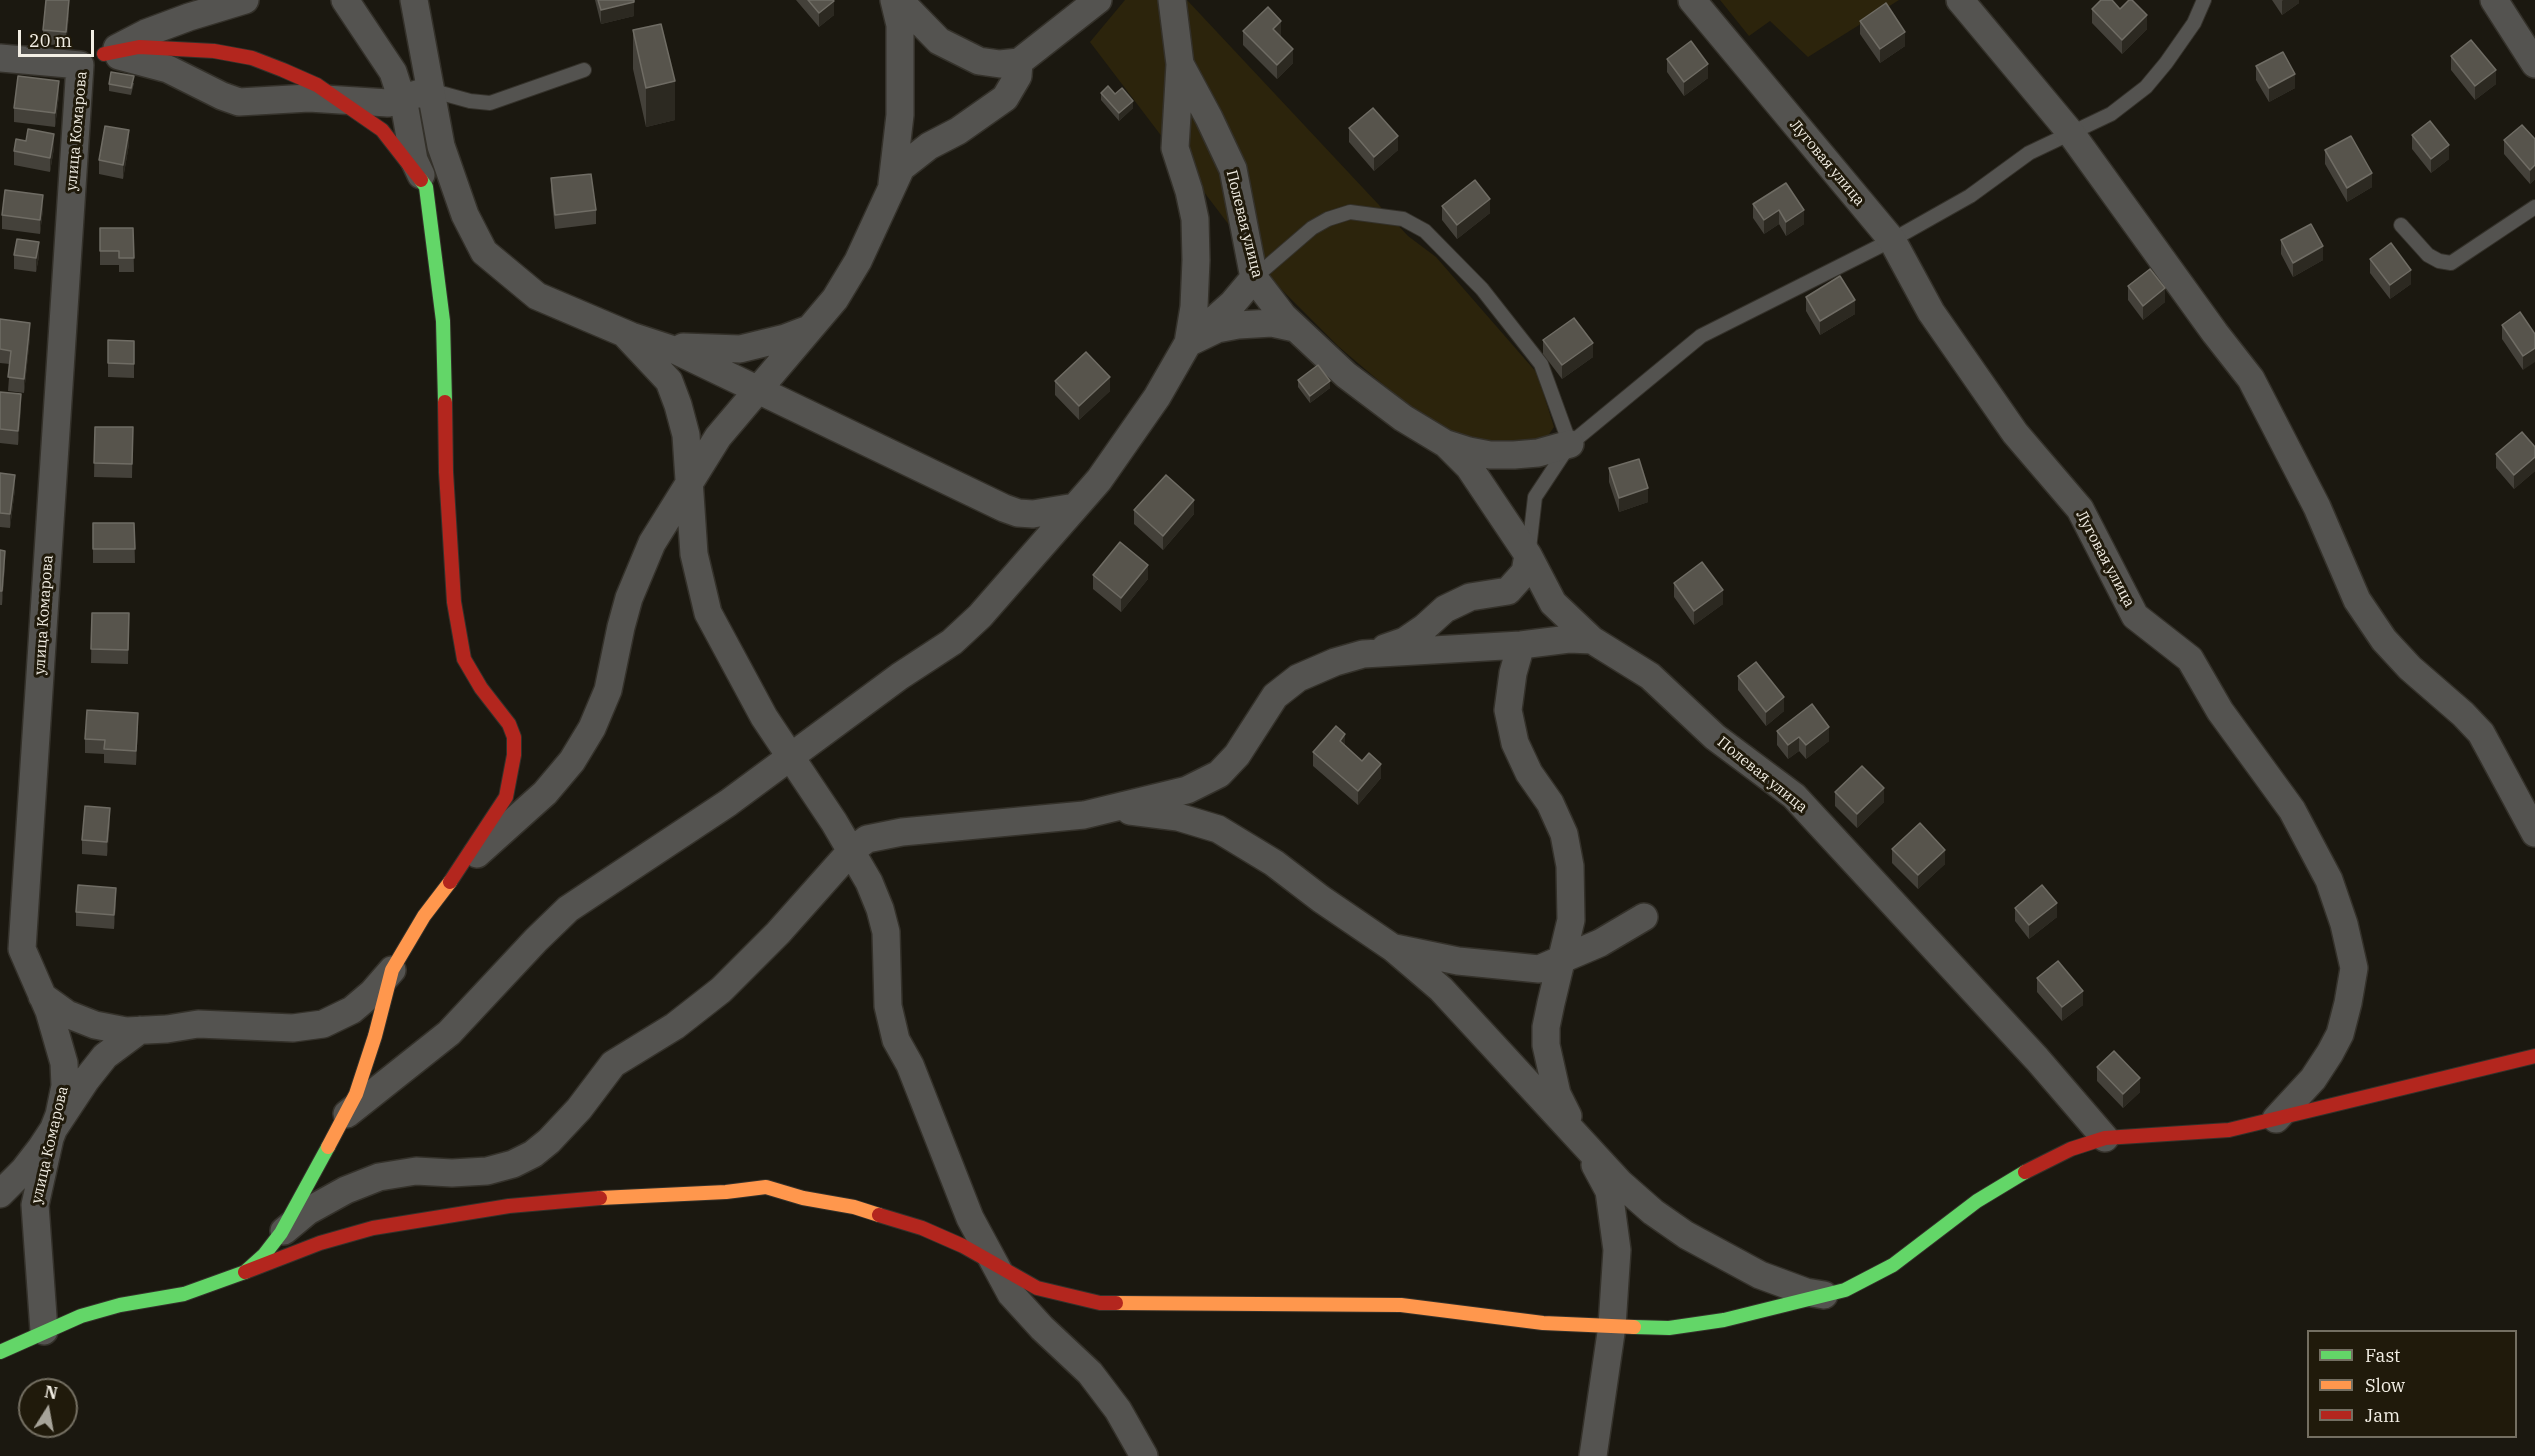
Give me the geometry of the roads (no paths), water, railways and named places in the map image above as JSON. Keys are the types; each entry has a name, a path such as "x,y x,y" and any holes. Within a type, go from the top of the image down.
{"street":[{"name":"улица Комарова","path":"44,1331 35,1204 65,1086 64,1063 58,1037 22,949 92,59 146,33 245,0"},
{"path":"42,996 67,1014 95,1025 126,1030 166,1029 198,1024 293,1028 323,1024 352,1010 372,993 392,970 424,916 464,864 506,796 514,755 514,737 509,724 481,688 464,659 457,623 450,550 443,385 443,321 426,188 414,160 393,72 345,0"},
{"path":"414,0 441,146 465,215 484,252"},
{"path":"891,187 900,115 900,26 894,0"},
{"path":"899,0 939,41 980,61 1000,64 1019,62 1098,0"},
{"name":"Полевая улица","path":"1172,0 1180,64 1233,170 1254,278 1283,316 1365,390 1403,418 1446,444 1469,452 1502,455 1538,453 1570,444"},
{"name":"Луговая улица","path":"1692,0 1892,240 1931,312 2015,433 2080,509 2135,616 2190,659 2220,711 2292,810 2329,880 2344,924 2354,968 2348,1003 2340,1034 2330,1053 2313,1079 2276,1119"},
{"path":"1960,0 2070,132 2251,379 2317,507 2357,600 2377,630 2410,668 2463,714 2481,733 2535,833"},
{"path":"2499,7 2535,51"},
{"path":"2499,7 2535,64"},
{"path":"92,59 139,47 213,51 242,56 317,85 382,130 426,188 484,252 537,296 624,333 677,351 1018,513 1033,514 1075,507"},
{"path":"0,58 140,60 168,69 239,102 309,98 388,103 430,90"},
{"path":"464,864 545,794 572,761 592,728 608,690 621,627 638,575 652,543 718,437 790,349 835,299 858,261 901,168 929,146 958,131 1005,98 1018,76 1019,62"},
{"path":"1180,64 1175,148 1189,191 1195,219 1194,307 1188,343"},
{"path":"346,1115 449,1033 568,909 791,758 900,676 952,642 980,616 1099,480 1157,397 1188,343 1233,303 1254,278"},
{"path":"1188,343 1217,329 1238,324 1272,324 1295,328"},
{"path":"658,345 711,350 740,349 785,338 814,325"},
{"path":"624,333 669,381 686,435 694,554 699,584 708,613 764,717 851,851 869,882 880,909 886,932 888,1006 896,1040 910,1065 970,1218 1011,1294 1042,1328 1090,1373 1119,1410 1144,1456"},
{"name":"Полевая улица","path":"1446,444 1469,467 1528,555 1553,603 1592,640 1650,676 1715,737 1794,796 2037,1059 2105,1138"},
{"path":"280,1233 308,1211 346,1190 379,1177 416,1172 487,1171 513,1164 533,1154 549,1141 579,1109 614,1064 675,1026 721,990 778,933 851,851 867,839 902,832 1084,815 1187,790 1219,774 1237,755 1275,696 1298,678 1335,662 1405,641 1445,609 1470,597 1508,591 1525,572 1528,555"},
{"path":"1363,654 1521,645 1569,639 1592,640"},
{"path":"1521,645 1513,673 1508,710 1515,743 1529,773 1550,803 1564,834 1570,866 1571,920 1563,961 1551,1003 1546,1045 1557,1094 1609,1191 1617,1250 1612,1326 1593,1456"},
{"path":"1105,810 1144,811 1178,817 1218,829 1274,863 1321,899 1393,948 1441,989 1620,1183 1653,1212 1686,1235 1760,1275 1806,1292 1825,1296"},
{"path":"1393,948 1458,961 1539,969 1563,961 1600,943 1644,917"},
{"path":"245,1272 264,1256 280,1233 346,1115 356,1094 375,1036 392,970"},
{"path":"0,1194 24,1170 105,1056 140,1030"},
{"path":"0,1352 81,1316 120,1305 184,1294 320,1244 373,1228 559,1201 726,1192 766,1187 803,1198 854,1208 922,1228 963,1246 1037,1288 1100,1303 1401,1305 1543,1323 1669,1328 1724,1320 1845,1290 1893,1265 1977,1201 2019,1174 2072,1149 2105,1138 2229,1130 2535,1056"}],"lane":[{"path":"1528,555 1535,497 1570,444 1701,336 1892,240 1970,196 2029,153 2111,114 2145,87 2166,63 2194,22 2204,0"},
{"path":"430,90 470,101 490,103 584,70"},
{"path":"2401,225 2428,255 2439,261 2451,263 2535,207"},
{"path":"1254,278 1290,245 1328,219 1350,212 1403,219 1418,227 1449,253 1482,289 1541,364 1570,444"}]}
